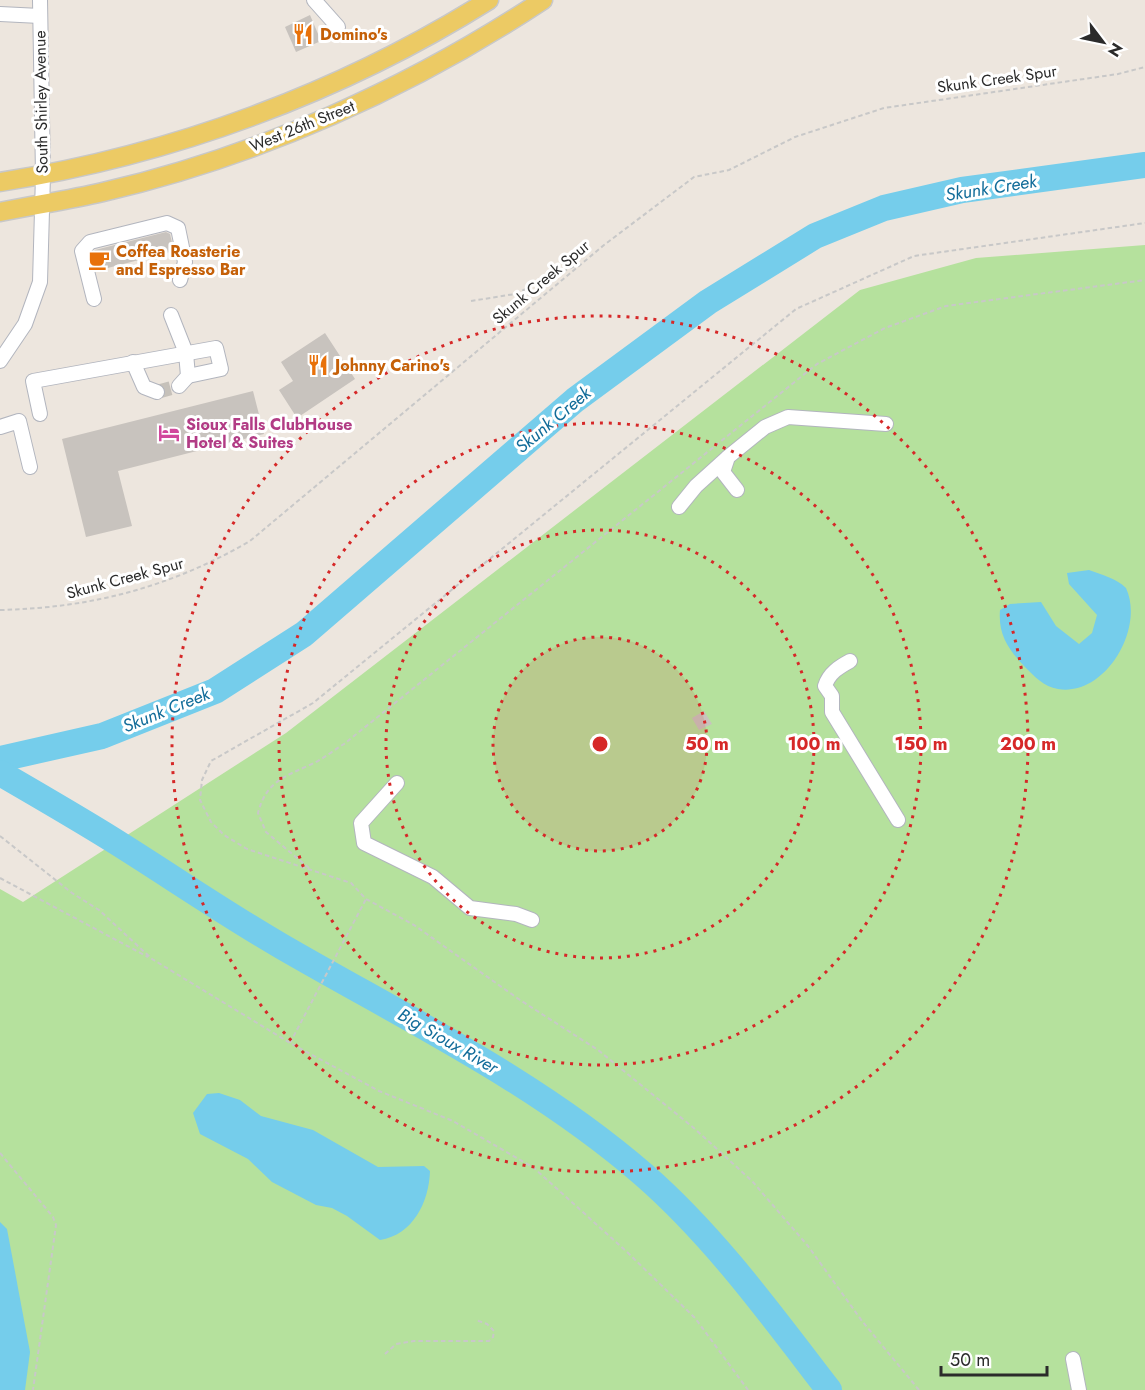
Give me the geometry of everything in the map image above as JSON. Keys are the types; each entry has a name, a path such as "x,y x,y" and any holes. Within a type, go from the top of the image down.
{"main road":[{"name":"West 26th Street","path":"0,182 43,175 161,146 286,103 394,54 489,0"},
{"name":"West 26th Street","path":"0,212 104,192 169,174 297,130 407,80 543,0"}],"street":[{"name":"South Shirley Avenue","path":"0,361 25,324 37,291 43,175 40,0"},
{"path":"314,0 338,27"},
{"path":"0,14 40,16"},
{"path":"94,299 82,250 90,242 167,223 178,228 185,262 180,280"},
{"path":"40,414 33,381 133,362 186,353 216,348 221,369 183,381 186,353 171,315"},
{"path":"133,362 144,387 157,392"},
{"path":"679,507 696,486 728,457 765,427 788,417 886,424"},
{"path":"0,427 19,421 30,468"},
{"path":"728,457 723,472 737,490"},
{"path":"850,661 838,667 827,679 825,686 832,696 832,712 898,820"},
{"path":"397,783 361,823 364,843 433,877 470,908 516,914 532,920"},
{"path":"1073,1359 1079,1390"}],"path":[{"name":"Skunk Creek Spur","path":"0,610 51,609 81,604 162,583 218,559 250,540 582,263 694,177 729,170 824,125 884,108 1118,74 1145,67"},
{"path":"919,1390 862,1321 808,1246 752,1181 695,1129 598,1050 520,1000 414,925 366,900 351,883 247,849 224,835 211,822 200,800 202,780 211,761 314,703 796,309 914,256 1145,222"},
{"path":"471,301 515,294 582,263"},
{"path":"311,870 284,850 266,832 258,813 269,789 286,774 314,764 344,744 817,364 885,328 946,306 1145,280"},
{"path":"0,836 72,893 99,910 152,959"},
{"path":"0,878 152,959 290,1043 379,1091 453,1121 534,1167 695,1318 748,1390"},
{"path":"290,1043 366,900"},
{"path":"0,1153 53,1217 56,1226 33,1390"},
{"path":"385,1354 396,1344 414,1341 489,1341 493,1338 494,1331 487,1324 476,1320"}],"green space":[{"path":"1145,245 1145,1390 0,1390 0,889 23,902 286,733 860,290 976,258"}],"water":[{"path":"1089,570 1113,579 1126,588 1130,604 1130,622 1125,640 1117,657 1091,682 1075,689 1053,688 1035,677 1009,647 1002,634 1000,610 1010,604 1041,602 1056,626 1079,644 1092,633 1097,615 1069,584 1067,573"},
{"path":"219,1093 240,1100 261,1116 313,1130 378,1167 424,1166 430,1171 429,1183 417,1215 402,1231 380,1240 347,1216 332,1208 316,1205 272,1182 248,1159 200,1134 193,1113 207,1094"},
{"path":"0,1222 7,1229 30,1352 25,1390 0,1390"}],"building":[{"path":"310,15 321,41 296,52 285,27"},
{"path":"166,232 170,234 174,251 96,271 92,253 95,250"},
{"path":"325,333 355,379 297,418 279,390 293,381 281,362"},
{"path":"253,391 264,434 118,471 132,526 86,537 62,439"},
{"path":"704,711 712,724 699,730 692,718"}],"waterway":[{"name":"Skunk Creek","path":"0,759 102,736 215,691 304,634 575,400 708,302 815,236 884,208 962,190 1145,165"},
{"name":"Big Sioux River","path":"0,773 71,814 260,933 469,1052 559,1110 602,1141 644,1175 695,1224 742,1278 829,1390"}],"tunnel":[{"path":"157,392 179,386"}],"place":[{"name":"Domino's","path":"303,34"},
{"name":"Coffea Roasterie and Espresso Bar","path":"99,260"},
{"name":"Johnny Carino's","path":"318,365"},
{"name":"Sioux Falls ClubHouse Hotel & Suites","path":"169,433"}]}
